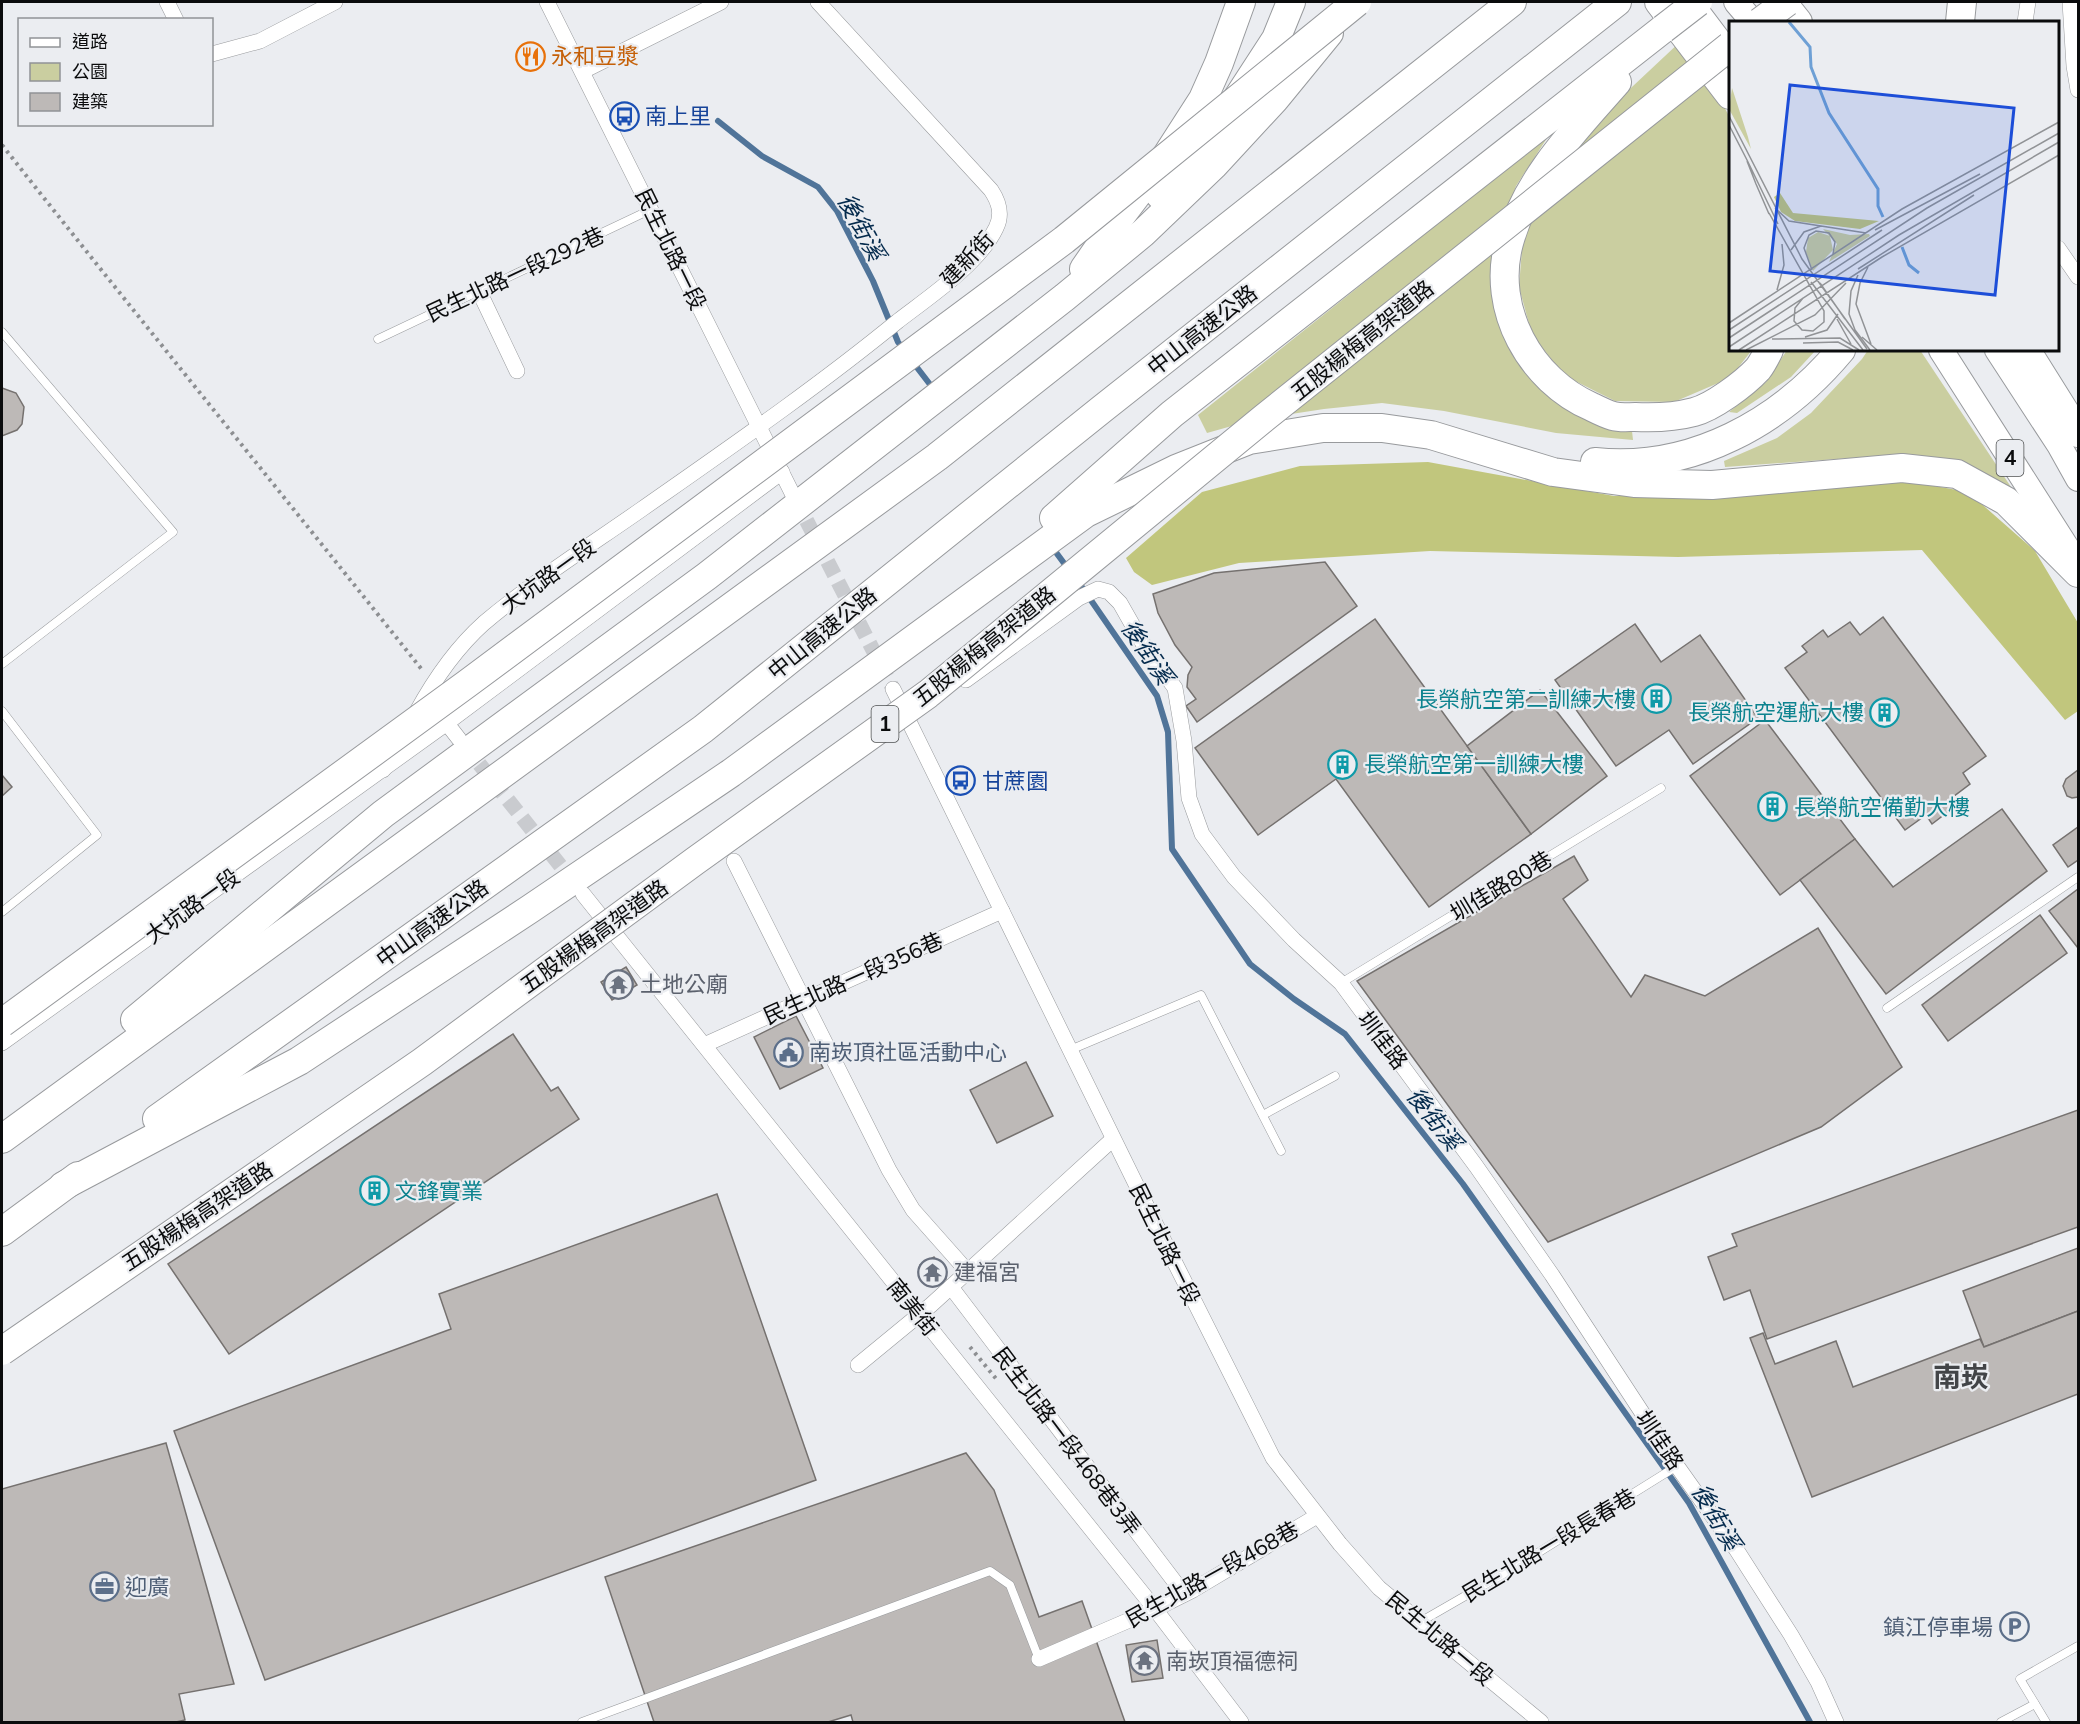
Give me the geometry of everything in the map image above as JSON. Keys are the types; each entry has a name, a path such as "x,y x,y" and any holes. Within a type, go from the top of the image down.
{"highway":[{"path":"1065,297 1120,217 1167,155 1203,99 1241,2"},
{"path":"1065,297 1169,186 1236,99 1276,39 1291,2"},
{"path":"2,1131 384,814 707,576 1065,297 1143,233 1213,166 1275,99 1324,39 1350,2"},
{"path":"2,1023 468,683 1064,240 1357,2"},
{"path":"2,1139 937,457 1512,2"},
{"name":"中山高速公路","path":"2,1232 63,1186 703,729 1111,401 1617,2"},
{"path":"1659,2 1729,92"},
{"path":"1004,572 1062,510 1172,414 1698,2"},
{"path":"1782,2 1797,21"},
{"path":"1761,21 1786,2"},
{"path":"1960,21 1962,2"},
{"path":"1663,29 1577,127 1544,170 1523,205 1509,243 1505,273 1506,298 1512,324 1526,351 1546,376 1575,400 1612,416 1655,418 1695,412 1723,398 1758,369 1768,351"},
{"name":"五股楊梅高架道路","path":"2,1351 423,1062 695,861 928,693 1273,411 1729,48"},
{"path":"1527,463 1584,461 1619,465 1678,456 1706,448 1734,436 1785,406 1808,386 1840,351"},
{"path":"2027,351 2079,433"},
{"path":"2042,351 2079,413"},
{"path":"63,1186 299,1060 531,909 731,773 1086,513 1176,469 1249,440 1323,428 1382,428 1431,435 1553,472 1634,483 1712,485 1902,468 1957,474 2006,501 2079,573"}],"main road":[{"path":"1690,2 1729,52"},
{"path":"1736,2 1752,21"},
{"path":"1769,2 1784,21"},
{"name":"4","path":"1942,351 2079,566"},
{"name":"4","path":"1998,351 2079,479"},
{"path":"2016,351 2079,450"}],"street":[{"path":"167,2 175,18"},
{"name":"民生北路一段","path":"547,2 794,497"},
{"path":"583,71 722,2"},
{"name":"建新街","path":"759,427 861,351 955,276 984,246 997,227 1000,213 998,200 991,190 818,2"},
{"path":"2025,21 2028,2"},
{"path":"2070,2 2074,66 2079,90"},
{"path":"213,54 260,41 326,4"},
{"path":"2059,249 2079,277"},
{"path":"479,291 517,371"},
{"name":"大坑路一段","path":"383,770 429,690 483,624 524,592 759,427"},
{"name":"大坑路一段","path":"2,1043 383,770 782,472"},
{"name":"圳佳路","path":"909,721 1079,598 1098,589 1109,592 1120,603 1145,647 1175,688 1184,741 1189,798 1202,834 1234,877 1294,940 1341,983 1482,1175 1552,1275 1673,1468 1736,1549 1791,1635 1818,1682 1836,1722"},
{"name":"民生北路一段","path":"893,689 1272,1458 1340,1544 1379,1588 1541,1722"},
{"path":"429,690 447,723 459,739"},
{"path":"734,861 889,1170 913,1210 968,1272"},
{"name":"南美街","path":"583,894 1155,1610 1241,1722"},
{"name":"民生北路一段356巷","path":"704,1045 1002,911"},
{"path":"858,1365 968,1272 1113,1138"},
{"name":"民生北路一段468巷3弄","path":"951,1287 1184,1594"},
{"name":"民生北路一段468巷","path":"1039,1659 1155,1610 1317,1516"}],"lane":[{"name":"民生北路一段292巷","path":"378,339 652,209"},
{"path":"2,332 173,532 2,664"},
{"path":"2,711 97,835 2,912"},
{"name":"圳佳路80巷","path":"1341,983 1661,788"},
{"path":"1887,1008 2079,878"},
{"path":"1070,1050 1201,995 1281,1151"},
{"path":"1263,1115 1335,1076"},
{"name":"民生北路一段長春巷","path":"1420,1622 1512,1569 1673,1468"},
{"path":"582,1722 990,1571 1010,1585 1039,1659"},
{"path":"2046,1722 2020,1679 2079,1646"},
{"path":"2001,1722 2035,1704"}],"path":[{"path":"2,145 160,346 320,540 429,690"}],"green space":[{"path":"1681,41 1717,93 1729,116 1729,351 1751,351 1730,378 1674,402 1615,401 1565,376 1532,335 1519,287 1522,249 1532,213 1601,116"},
{"path":"1549,135 1516,186 1491,261 1495,310 1513,356 1544,393 1589,421 1632,431 1633,440 1556,433 1444,411 1382,403 1253,420 1207,433 1198,415"},
{"path":"1786,351 1815,351 1791,377 1737,413 1729,412 1766,382"},
{"path":"1867,351 1921,351 2015,493 1961,463 1893,455 1725,467 1724,461 1777,438 1811,413"},
{"path":"1428,462 1614,496 1721,496 1896,479 1968,492 2035,551 2078,623 2078,711 2065,720 1922,550 1678,557 1430,551 1239,563 1152,585 1134,572 1126,558 1202,492 1300,466"}],"building":[{"path":"2,388 16,393 24,407 22,424 17,430 2,436"},
{"path":"1325,562 1357,606 1197,722 1186,706 1196,699 1187,687 1188,675 1192,667 1175,645 1158,613 1153,594 1214,573"},
{"name":"長榮航空運航大樓","path":"1883,617 1986,756 1963,773 1970,784 1949,800 1954,807 1932,824 1926,815 1905,830 1785,668 1807,652 1802,646 1823,630 1828,637 1850,622 1860,635"},
{"name":"長榮航空第一訓練大樓","path":"1375,619 1531,834 1429,907 1336,779 1258,835 1195,748"},
{"name":"長榮航空第二訓練大樓","path":"1635,624 1661,662 1700,635 1758,718 1693,764 1669,730 1616,766 1555,680"},
{"path":"1540,690 1607,776 1531,834 1467,746"},
{"name":"長榮航空備勤大樓","path":"1765,720 1855,839 1780,895 1690,776"},
{"path":"2078,770 2078,797 2072,798 2067,796 2063,786 2066,779"},
{"path":"2,775 12,787 2,796"},
{"path":"2002,809 2047,871 1886,994 1800,880 1855,839 1893,887"},
{"path":"2078,827 2078,860 2068,867 2053,845"},
{"path":"1574,856 1588,880 1563,899 1631,997 1645,975 1705,996 1818,928 1902,1067 1821,1127 1548,1242 1357,981"},
{"path":"2078,889 2078,948 2049,911"},
{"path":"2040,915 2067,953 1948,1041 1922,1005"},
{"name":"土地公廟","path":"626,967 637,985 612,1000 601,982"},
{"name":"南崁頂社區活動中心","path":"796,1016 823,1068 780,1089 754,1037"},
{"name":"文鋒實業","path":"513,1034 551,1091 558,1087 579,1119 229,1354 168,1264"},
{"path":"1026,1062 1053,1116 997,1143 970,1090"},
{"path":"2078,1110 2078,1227 1767,1339 1750,1290 1724,1300 1708,1257 1737,1246 1732,1234"},
{"path":"717,1194 816,1480 265,1680 174,1431 451,1329 439,1294"},
{"path":"2078,1248 2078,1311 1984,1347 1963,1291"},
{"name":"建福宮","path":"934,1257 946,1279 931,1286 920,1265"},
{"path":"2078,1311 2078,1394 1812,1497 1750,1338 1763,1333 1775,1364 1836,1341 1853,1387 1980,1339 1984,1347"},
{"name":"迎廣","path":"166,1443 234,1684 179,1694 185,1720 176,1722 2,1722 2,1489"},
{"path":"966,1453 994,1490 1039,1617 1082,1601 1125,1722 853,1722 851,1715 828,1722 654,1722 605,1577"},
{"name":"南崁頂福德祠","path":"1157,1640 1163,1678 1132,1682 1126,1645"}],"waterway":[{"name":"後街溪","path":"718,121 762,156 818,187 837,211 873,281 898,342 904,350"},
{"name":"後街溪","path":"912,361 932,387"},
{"name":"後街溪","path":"1055,551 1069,570"},
{"name":"後街溪","path":"1077,580 1157,696 1168,732 1172,849 1250,964 1294,999 1345,1034 1463,1184 1689,1503 1810,1722"}],"tunnel":[{"path":"796,500 893,689"},
{"path":"465,746 575,884"}],"place":[{"name":"永和豆漿","path":"530,56"},
{"name":"南上里","path":"624,116"},
{"name":"長榮航空第二訓練大樓","path":"1657,699"},
{"name":"長榮航空運航大樓","path":"1885,712"},
{"name":"長榮航空第一訓練大樓","path":"1343,764"},
{"name":"甘蔗園","path":"961,781"},
{"name":"長榮航空備勤大樓","path":"1773,807"},
{"name":"土地公廟","path":"619,984"},
{"name":"南崁頂社區活動中心","path":"788,1052"},
{"name":"文鋒實業","path":"374,1191"},
{"name":"建福宮","path":"933,1272"},
{"name":"迎廣","path":"104,1587"},
{"name":"鎮江停車場","path":"2014,1627"},
{"name":"南崁頂福德祠","path":"1145,1661"}],"district":[{"name":"南崁","path":"1961,1377"}]}
